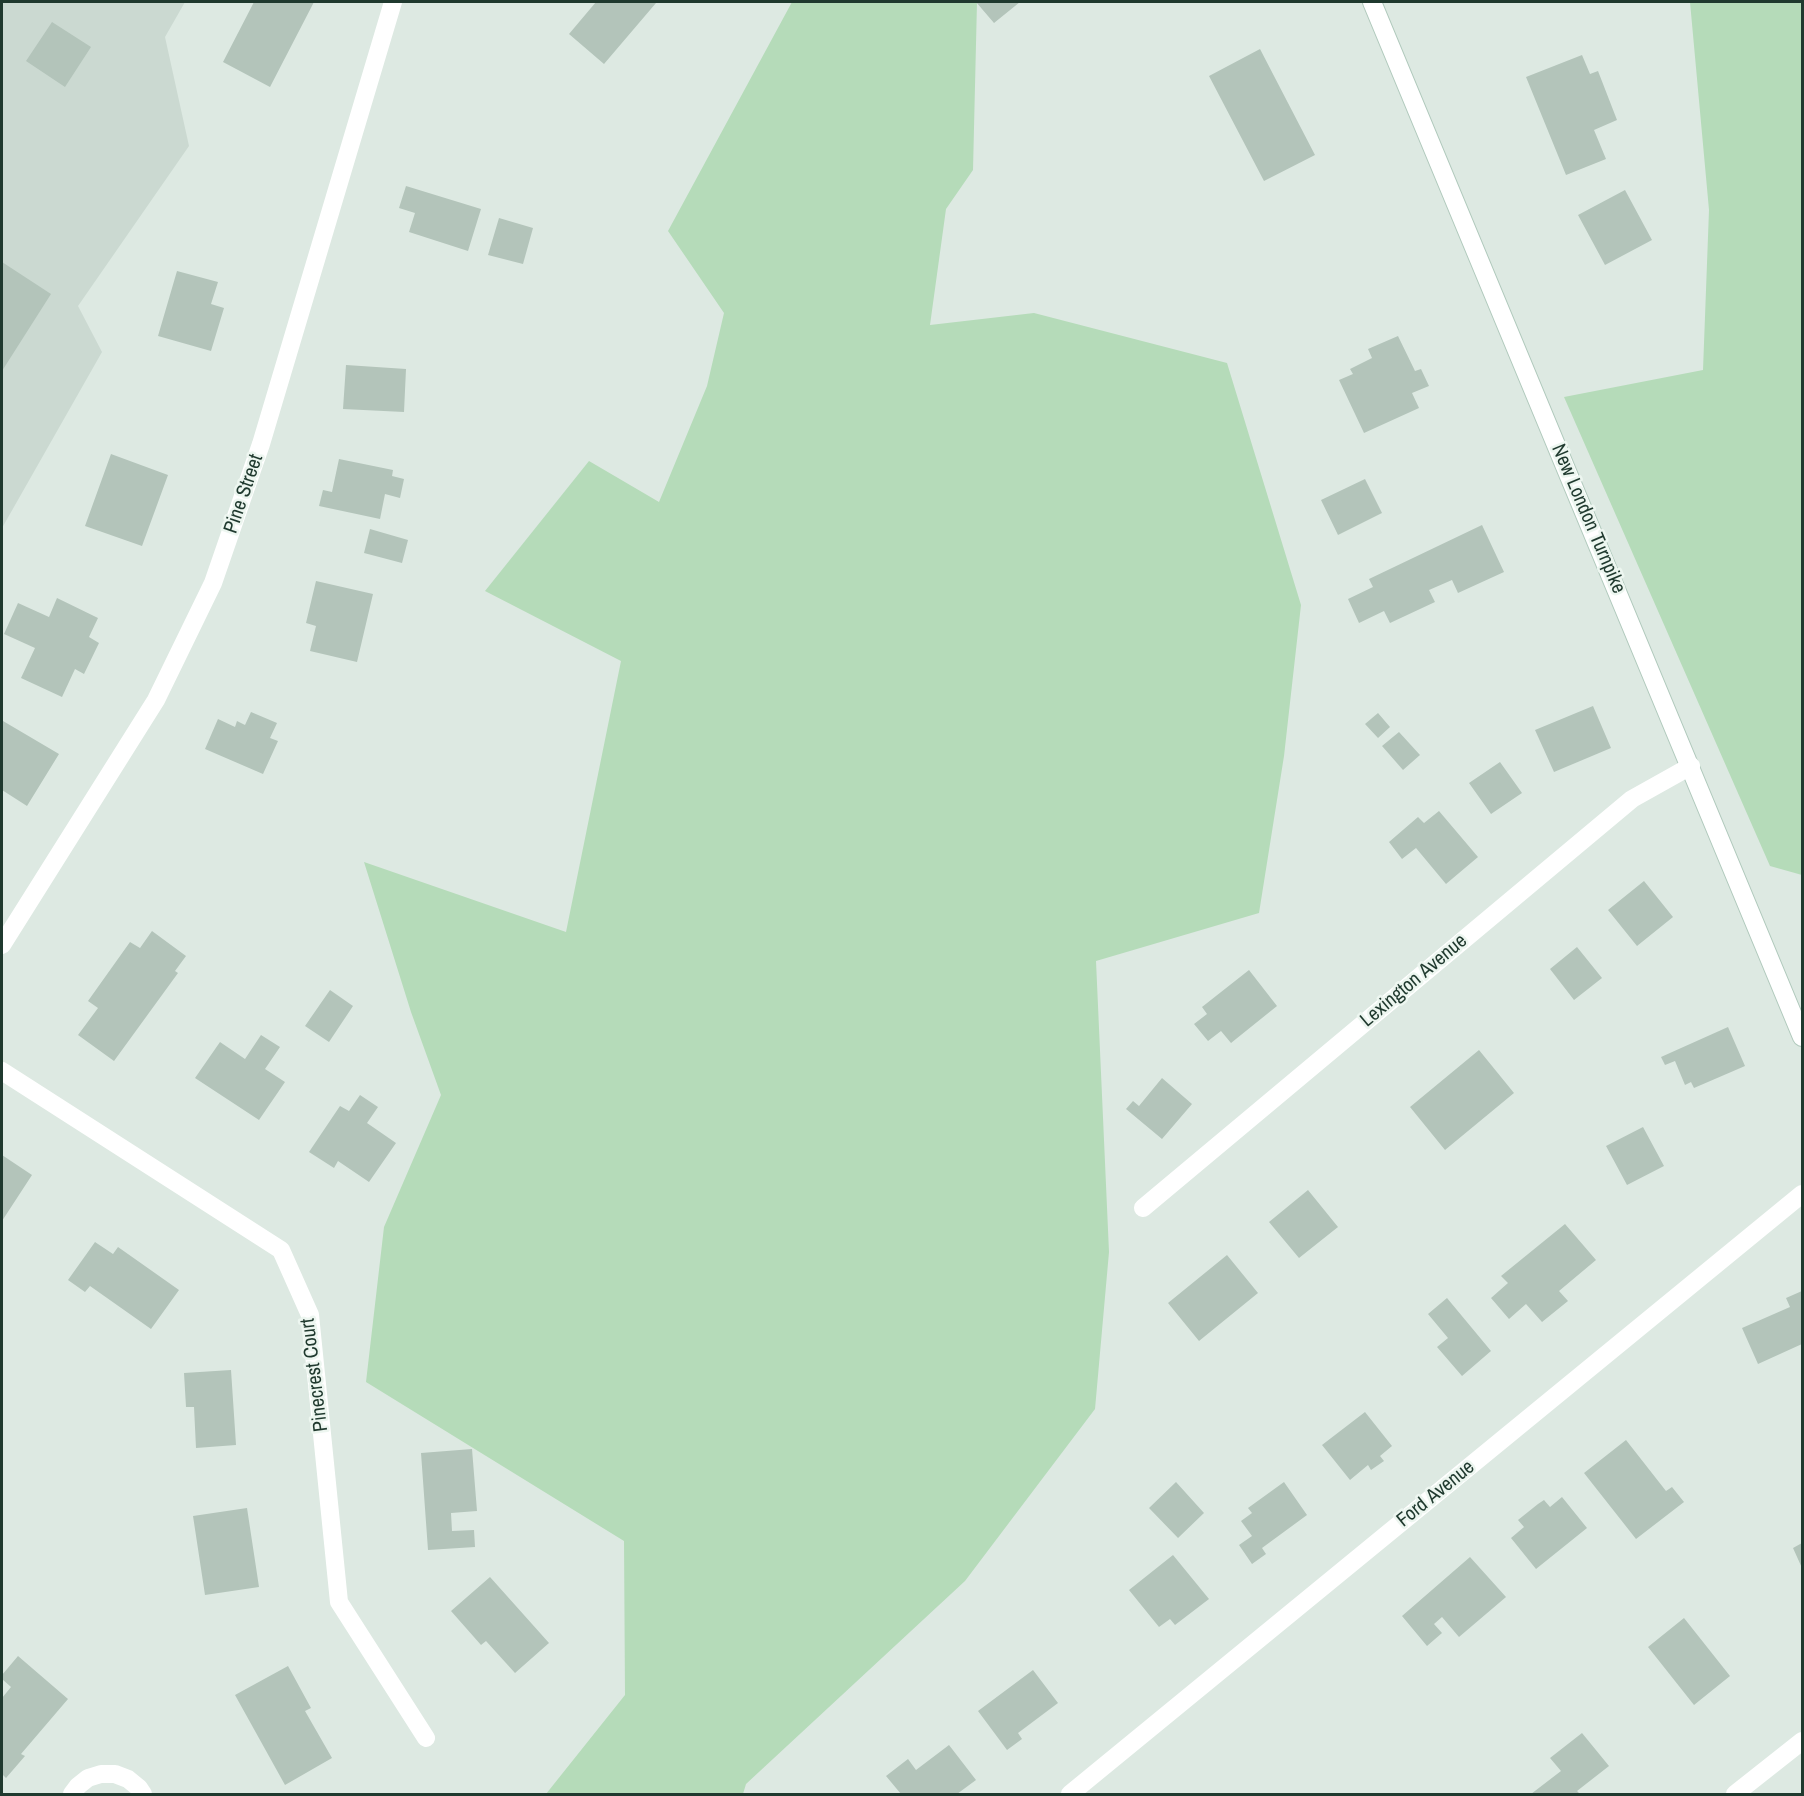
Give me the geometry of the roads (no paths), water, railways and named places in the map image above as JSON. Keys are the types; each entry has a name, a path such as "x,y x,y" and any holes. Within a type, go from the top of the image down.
{"street":[{"name":"Pine Street","path":"2,945 156,700 213,583 261,444 393,2"},
{"name":"New London Turnpike","path":"1372,2 1803,1037"},
{"name":"Lexington Avenue","path":"1143,1208 1632,799 1691,766"},
{"name":"Pinecrest Court","path":"2,1071 281,1250 310,1316 339,1602 426,1738"},
{"name":"Ford Avenue","path":"1070,1794 1803,1194"},
{"path":"1735,1794 1803,1742"},
{"path":"72,1794 88,1778 101,1774 115,1774 128,1779 143,1794"}]}
